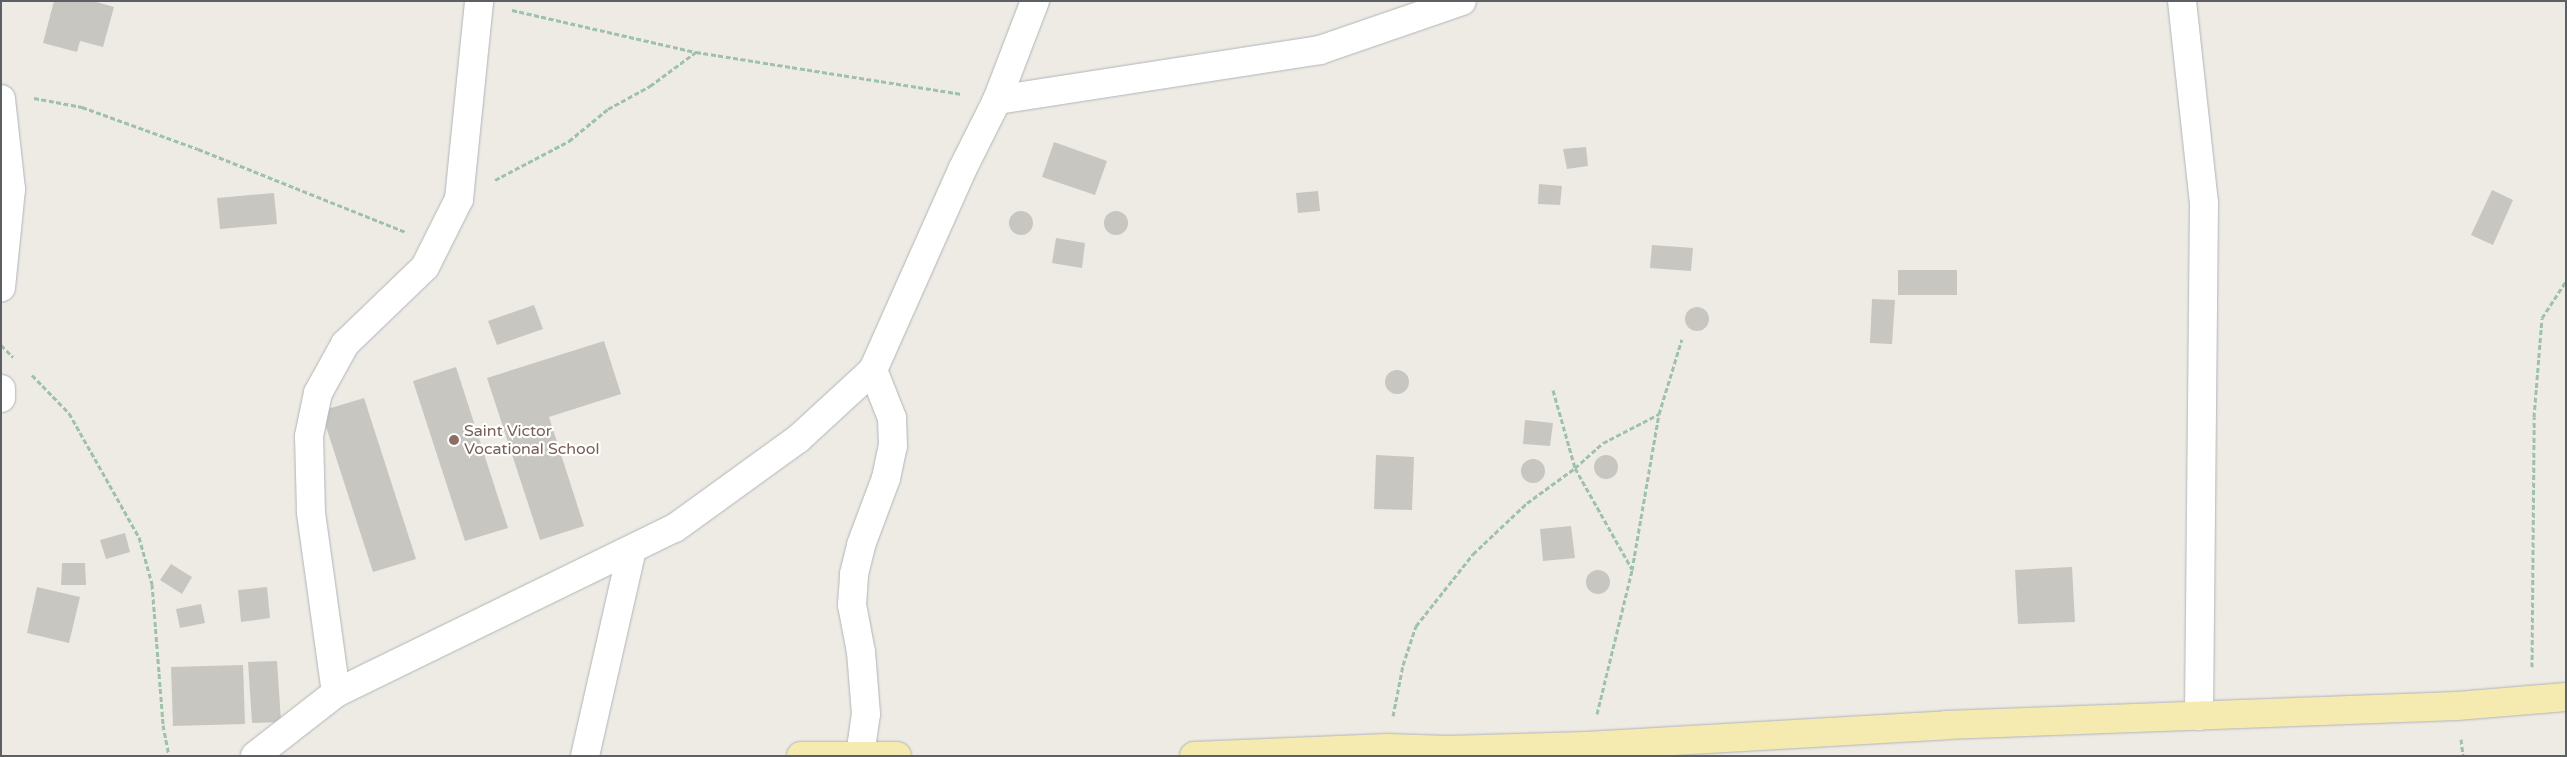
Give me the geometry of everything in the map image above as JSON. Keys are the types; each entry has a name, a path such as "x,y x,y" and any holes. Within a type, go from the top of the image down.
{"main road":[{"path":"1194,756 1387,748 1448,750 1587,746 1946,725 2457,706 2566,697"},
{"path":"801,756 897,756"}],"street":[{"path":"255,756 336,693 675,528 798,438 873,370 962,170 997,100 1035,1"},
{"path":"997,100 1320,50 1462,1"},
{"path":"2182,1 2204,203 2199,716"},
{"path":"336,693 311,512 309,436 318,393 346,344 425,267 459,199 479,2"},
{"path":"1,99 11,189 1,287"},
{"path":"860,755 866,714 862,652 852,605 854,574 860,545 886,478 892,446 892,418 873,370"},
{"path":"1,388 1,398"},
{"path":"585,756 632,549"}],"path":[{"path":"479,2 696,52 997,100"},
{"path":"459,199 569,141 608,108 650,86 696,52"},
{"path":"28,97 82,107 180,142 438,244"},
{"path":"2531,700 2534,417 2542,318 2566,281"},
{"path":"1587,746 1606,681 1632,570 1659,414 1682,339"},
{"path":"1,345 15,358"},
{"path":"28,372 69,413 139,537 152,584 163,725 169,756"},
{"path":"1553,390 1575,468 1632,570"},
{"path":"1387,748 1403,665 1416,626 1473,554 1527,503 1575,468 1603,443 1659,414"}],"building":[{"path":"54,1 93,1 114,7 103,47 80,41 77,52 43,43"},
{"path":"1054,142 1107,161 1095,195 1042,177"},
{"path":"1586,147 1588,166 1567,169 1563,149"},
{"path":"1539,184 1562,186 1560,205 1538,204"},
{"path":"2492,190 2513,200 2493,245 2471,235"},
{"path":"1318,191 1320,211 1298,213 1296,193"},
{"path":"274,193 277,224 220,229 217,198"},
{"path":"1021,211 1026,212 1032,218 1032,228 1026,234 1021,235 1016,234 1010,228 1009,223 1010,218 1016,212"},
{"path":"1116,211 1125,214 1128,223 1125,232 1116,235 1107,232 1104,223 1107,214"},
{"path":"1056,238 1085,243 1082,268 1052,263"},
{"path":"1652,245 1693,248 1691,271 1650,268"},
{"path":"1898,270 1957,270 1957,295 1898,295"},
{"path":"1872,299 1895,300 1892,344 1870,343"},
{"path":"534,305 543,329 497,345 488,321"},
{"path":"1697,307 1706,310 1709,319 1706,328 1697,331 1688,328 1685,319 1688,310"},
{"path":"604,341 621,394 549,417 584,526 540,540 487,378"},
{"path":"456,367 508,528 465,541 413,381"},
{"path":"1397,370 1405,374 1409,382 1405,390 1397,394 1389,390 1385,382 1389,374"},
{"path":"364,398 416,559 373,572 321,411"},
{"path":"1525,420 1553,423 1550,446 1523,444"},
{"path":"1376,455 1414,457 1412,510 1374,509"},
{"path":"1606,455 1615,458 1618,467 1615,476 1606,479 1597,476 1594,467 1597,458"},
{"path":"1533,459 1541,463 1545,471 1541,479 1533,483 1525,479 1521,471 1525,463"},
{"path":"1571,526 1575,558 1543,561 1540,529"},
{"path":"125,533 130,552 106,559 100,540"},
{"path":"62,563 85,563 86,585 61,585"},
{"path":"171,564 192,577 182,594 160,580"},
{"path":"2072,567 2075,622 2018,624 2015,570"},
{"path":"1598,570 1607,573 1610,582 1607,591 1598,594 1589,591 1586,582 1589,573"},
{"path":"37,587 80,597 69,643 27,633"},
{"path":"267,587 270,618 241,622 238,590"},
{"path":"201,604 205,623 180,628 176,609"},
{"path":"277,661 281,722 252,723 248,662"},
{"path":"243,665 245,724 173,726 171,667"}],"place":[{"name":"Saint Victor Vocational School","path":"454,440"}]}
